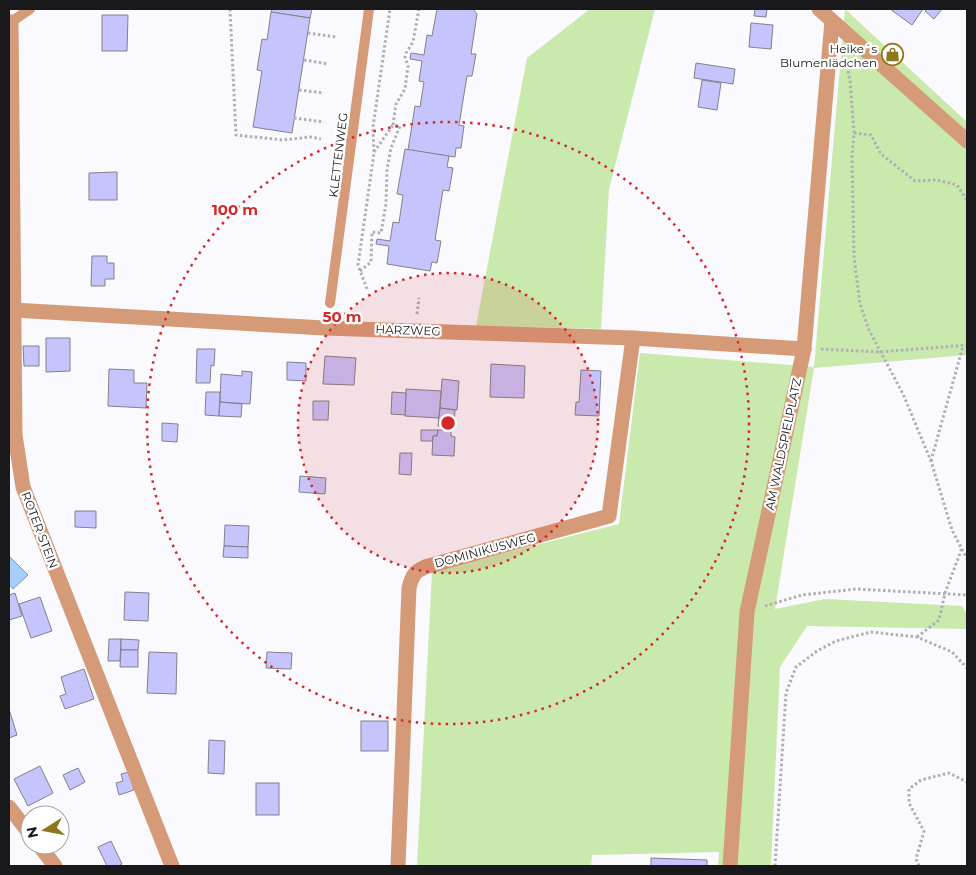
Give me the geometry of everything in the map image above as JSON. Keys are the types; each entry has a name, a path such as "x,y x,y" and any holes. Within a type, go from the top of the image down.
{"street":[{"path":"819,9 967,141"},
{"name":"AM WALDSPIELPLATZ","path":"730,866 747,612 804,349 832,21"},
{"name":"ROTER STEIN","path":"11,22 14,435 23,487 172,866"},
{"name":"HARZWEG","path":"13,310 324,328 634,338 804,349"},
{"name":"DOMINIKUSWEG","path":"398,866 409,588 412,576 417,570 425,567 609,516 634,338"},
{"path":"9,807 20,821"},
{"path":"46,855 55,866"}],"lane":[{"path":"11,22 30,9"},
{"name":"KLETTENWEG","path":"330,303 369,9"}],"path":[{"path":"230,9 236,135 283,140 310,137 321,139"},
{"path":"367,289 358,265 374,153 373,127 390,9"},
{"path":"374,153 393,125 396,104 406,89 408,66 406,54 414,42 419,9"},
{"path":"308,33 336,37"},
{"path":"304,60 328,64"},
{"path":"299,90 324,93"},
{"path":"294,118 324,122"},
{"path":"360,271 371,262 372,232 381,233 386,204 391,148 400,126 393,125"},
{"path":"967,200 957,185 937,180 915,181 881,154 871,135 854,133 852,156 856,281 860,304 879,352 903,394 931,461 952,530 967,559"},
{"path":"804,349 879,352 965,346 931,461"},
{"path":"917,637 939,620 945,593 962,548"},
{"path":"747,612 802,595 856,589 967,594"},
{"path":"775,866 786,693 796,667 817,651 836,641 872,632 917,637 952,652 967,668"},
{"path":"919,866 916,859 924,831 909,803 909,789 921,780 949,773 967,782"}],"green space":[{"path":"590,9 655,9 609,189 601,329 476,326 527,58"},
{"path":"845,9 967,122 967,355 814,368 775,609 825,599 962,606 967,614 967,629 807,626 780,667 771,866 718,866 719,852 592,855 591,866 417,866 432,571 619,524 640,353 814,367"}],"water":[{"path":"9,556 28,575 13,589 9,584"}],"building":[{"path":"272,9 312,9 310,18 271,12"},
{"path":"437,9 473,9 477,14 471,54 476,54 472,76 467,76 459,125 464,126 461,148 456,148 455,157 408,150 415,106 420,107 424,82 419,81 422,61 410,59 411,53 424,55 427,35 432,36"},
{"path":"755,9 767,9 766,17 754,16"},
{"path":"890,9 923,9 912,25"},
{"path":"927,9 942,9 934,19 925,11"},
{"path":"271,12 310,18 292,133 253,127 262,71 257,70 262,39 267,40"},
{"path":"102,15 128,15 127,51 102,51"},
{"path":"751,23 773,25 771,49 749,47"},
{"path":"696,63 735,69 733,84 694,78"},
{"path":"702,80 721,83 717,110 698,107"},
{"path":"405,149 449,156 447,167 453,168 449,191 443,190 435,240 441,241 437,263 432,262 430,271 387,264 389,246 376,244 377,239 390,241 393,222 399,223 403,195 397,194"},
{"path":"117,172 117,200 89,200 89,173"},
{"path":"92,256 107,256 107,263 114,263 114,279 105,279 105,286 91,286"},
{"path":"46,338 70,338 70,371 46,372"},
{"path":"23,346 39,346 39,366 24,366"},
{"path":"197,349 215,349 214,366 211,365 210,383 196,383"},
{"path":"325,356 356,358 354,385 323,384"},
{"path":"287,362 306,363 306,381 287,380"},
{"path":"491,364 525,366 524,398 490,397"},
{"path":"109,369 134,370 134,383 147,383 146,408 108,406"},
{"path":"581,370 601,371 599,416 575,415 576,402 579,402"},
{"path":"242,371 252,372 250,404 220,402 221,374 242,376"},
{"path":"442,379 459,381 457,410 440,408"},
{"path":"406,389 441,391 439,418 405,416"},
{"path":"206,392 220,392 219,416 205,415"},
{"path":"392,392 406,393 405,415 391,414"},
{"path":"313,401 329,401 328,420 313,420"},
{"path":"220,402 242,404 241,417 219,416"},
{"path":"440,408 455,410 454,427 438,426"},
{"path":"162,423 178,424 177,442 162,441"},
{"path":"421,430 438,430 437,436 433,436 433,441 421,441"},
{"path":"438,430 451,430 451,436 455,437 454,456 432,455 433,436 437,436"},
{"path":"400,453 412,453 411,475 399,474"},
{"path":"300,476 326,478 325,494 299,492"},
{"path":"75,511 96,511 96,528 75,527"},
{"path":"225,525 249,526 248,547 224,546"},
{"path":"224,546 248,547 248,558 223,557"},
{"path":"125,592 149,593 148,621 124,620"},
{"path":"15,593 22,616 9,620 9,595"},
{"path":"40,597 52,631 31,638 19,604"},
{"path":"109,639 121,639 120,661 108,661"},
{"path":"121,639 139,640 138,650 121,650"},
{"path":"121,650 138,650 138,667 120,667"},
{"path":"149,652 177,653 176,694 147,693"},
{"path":"267,652 292,653 291,669 266,668"},
{"path":"84,669 94,699 65,709 60,696 66,694 61,677"},
{"path":"9,709 17,735 9,738"},
{"path":"361,721 388,721 388,751 361,751"},
{"path":"209,740 225,741 224,774 208,773"},
{"path":"40,766 53,793 27,805 14,779"},
{"path":"78,768 85,782 70,790 63,775"},
{"path":"129,772 134,790 119,795 116,783 123,781 121,774"},
{"path":"256,783 279,783 279,815 256,815"},
{"path":"111,841 122,864 118,866 107,866 98,847"},
{"path":"651,858 707,860 707,866 651,866"}],"place":[{"name":"Heike´s Blumenlädchen","path":"893,55"}]}
